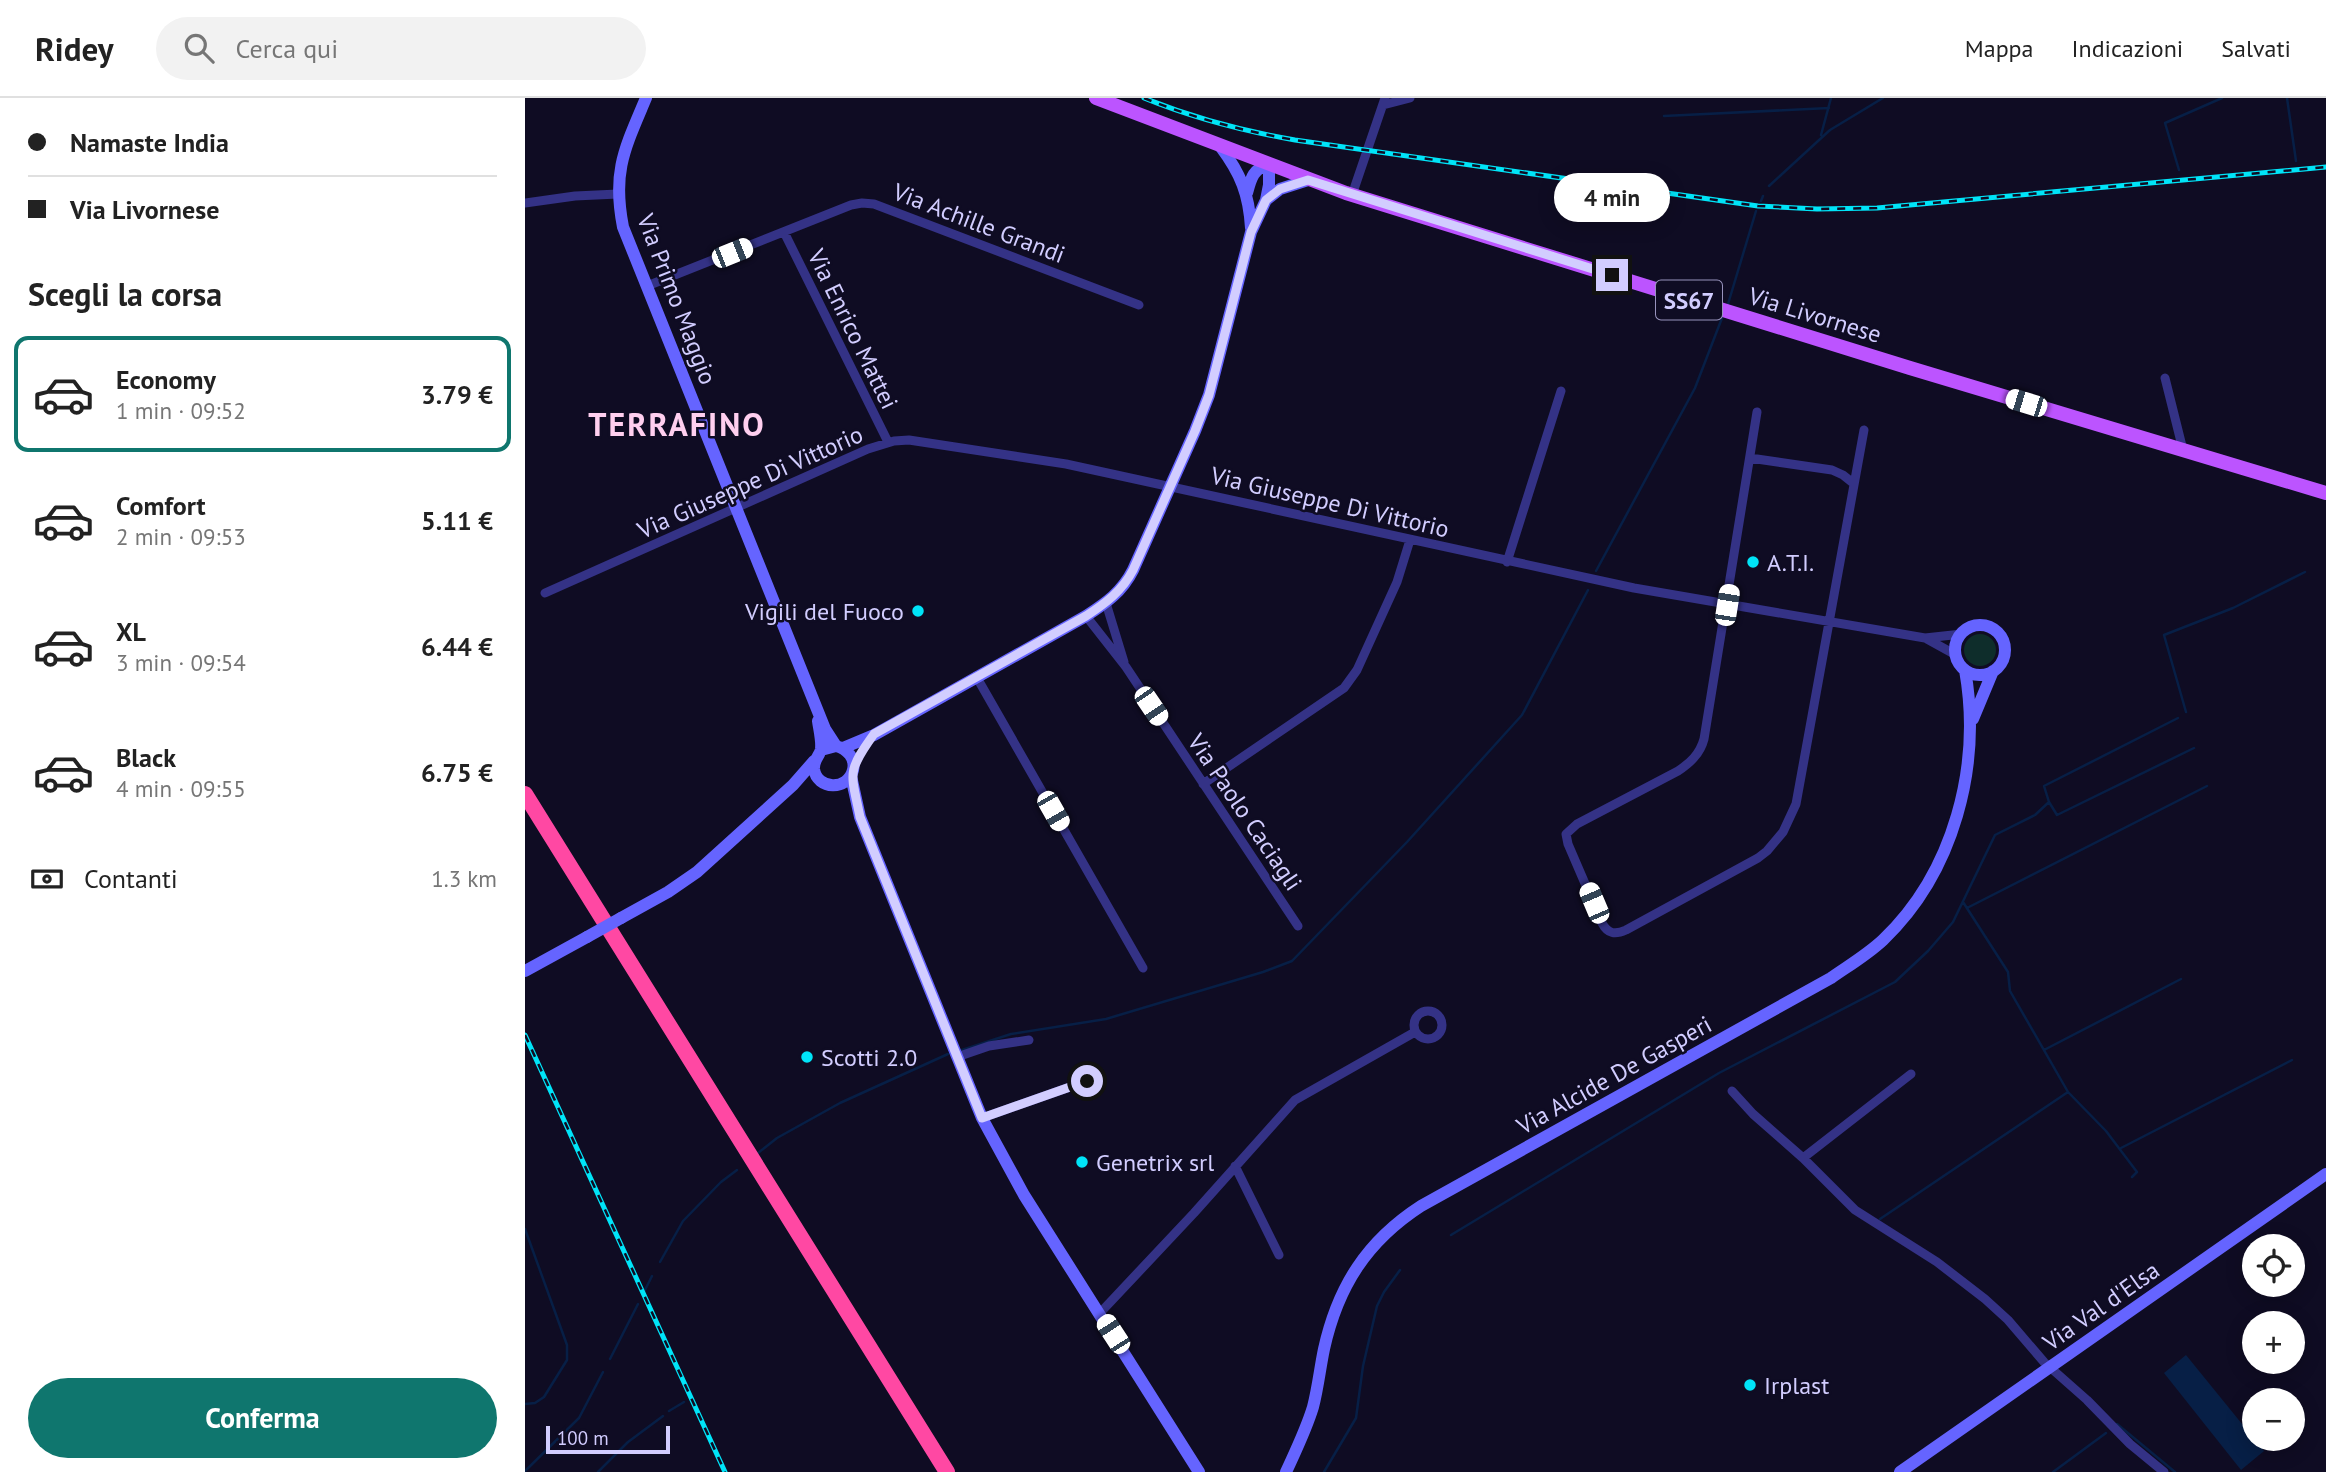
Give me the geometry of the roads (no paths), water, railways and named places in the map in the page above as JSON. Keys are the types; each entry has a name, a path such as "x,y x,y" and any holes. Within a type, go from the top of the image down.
{"highway":[{"path":"525,794 947,1472"},
{"path":"525,811 936,1472"},
{"path":"915,1421 959,1472"}],"main road":[{"name":"Via Livornese","path":"1096,98 1352,195 2325,492"}],"street":[{"name":"Via Primo Maggio","path":"646,98 620,168 618,194 623,227 825,729 840,747 849,752 860,817 982,1118 1024,1195 1199,1472"},
{"path":"1352,195 1384,101 1410,98"},
{"path":"1220,146 1235,167 1247,192"},
{"path":"525,971 668,892 697,872 793,785 818,756 874,734 1086,616 1106,603 1123,587 1133,570 1209,395 1251,232 1266,200 1269,164 1260,167 1251,176 1247,192 1251,232"},
{"path":"1266,200 1280,189 1308,180"},
{"path":"525,203 575,196 618,194"},
{"name":"Via Achille Grandi","path":"647,286 851,205 869,203 1139,305"},
{"name":"Via Enrico Mattei","path":"784,232 888,442"},
{"path":"2165,378 2183,450"},
{"path":"1507,562 1561,391"},
{"path":"1757,412 1727,605 1700,751 1678,771 1572,826 1566,834 1602,923 1605,928 1615,933 1626,930 1767,851 1783,832 1796,804 1864,430"},
{"name":"Via Giuseppe Di Vittorio","path":"545,593 868,450 888,442 909,440 1066,464 1507,562 1727,605 1925,638 1962,634"},
{"path":"1750,458 1832,471 1853,483"},
{"path":"1202,784 1345,688 1357,670 1397,582 1409,540"},
{"path":"1106,603 1126,667"},
{"name":"Via Paolo Caciagli","path":"1086,616 1126,667 1299,926"},
{"path":"1982,625 2001,637 2004,644 2003,659 1993,671 1976,675 1965,670 1956,654 1956,644 1962,634 1974,626 1982,625"},
{"name":"Via Giuseppe Di Vittorio","path":"1925,638 1956,654"},
{"name":"Via Alcide De Gasperi","path":"1286,1470 1302,1439 1313,1406 1324,1348 1338,1302 1360,1262 1400,1220 1810,991 1882,942 1910,911 1943,857 1960,804 1970,730 1965,670"},
{"name":"Via Alcide De Gasperi","path":"1970,730 1993,671"},
{"path":"976,676 1143,968"},
{"name":"Via Primo Maggio","path":"816,707 816,774 831,785 860,817"},
{"path":"793,785 843,784 874,734"},
{"path":"1100,1314 1295,1100 1415,1032"},
{"path":"957,1057 989,1045 1030,1040"},
{"path":"1803,1158 1911,1074"},
{"path":"982,1118 1087,1081"},
{"path":"1731,1091 1855,1210 1937,1262 1985,1299 2008,1320 2050,1367 2130,1444 2164,1472"},
{"path":"1235,1166 1279,1255"},
{"name":"Via Val d'Elsa","path":"1901,1472 2326,1174"}],"water":[{"path":"2186,1355 2242,1424 2242,1451 2264,1451 2241,1470 2164,1373"}],"waterway":[{"path":"1821,135 1831,98"},
{"path":"1769,186 1830,130 1883,98"},
{"path":"2179,170 2165,123 2222,98"},
{"path":"2287,98 2296,161"},
{"path":"1664,116 1829,108"},
{"path":"1761,201 1763,196"},
{"path":"1728,304 1756,211"},
{"path":"1596,571 1695,388 1722,318"},
{"path":"2186,712 2164,635 2233,608 2305,572"},
{"path":"962,1050 1011,1034 1106,1019 1292,961 1407,842 1522,715 1588,590"},
{"path":"2178,718 2044,786 2049,802 2057,815 2194,748"},
{"path":"1967,908 2207,786"},
{"path":"1451,1235 1719,1073 1895,982 1928,951 1953,922 1995,835 2035,815 2049,802"},
{"path":"1963,902 2008,972 2010,991 2068,1092 2106,1131 2137,1172 2132,1177"},
{"path":"2044,1050 2181,979"},
{"path":"758,1153 777,1138 840,1103 948,1054"},
{"path":"2121,1148 2292,1060"},
{"path":"1880,1219 2068,1092"},
{"path":"660,1262 683,1221 721,1182 737,1170"},
{"path":"525,1229 567,1345 567,1360 544,1397 535,1403 525,1404"},
{"path":"1324,1472 1356,1418 1363,1366 1377,1306 1400,1270"},
{"path":"644,1292 652,1276"},
{"path":"610,1359 638,1304"},
{"path":"525,1471 579,1418 603,1372"},
{"path":"669,1411 684,1402"},
{"path":"598,1472 628,1442 663,1416"},
{"path":"2117,1424 2175,1472"},
{"path":"2053,1472 2106,1433"}],"railway":[{"path":"1144,98 1218,123 1295,140 1758,206 1877,208 2326,167"},
{"path":"525,1035 725,1472"}],"place":[{"name":"A.T.I.","path":"1753,562"},
{"name":"Vigili del Fuoco","path":"918,611"},
{"name":"Scotti 2.0","path":"807,1057"},
{"name":"Genetrix srl","path":"1082,1162"},
{"name":"Irplast","path":"1750,1385"}],"district":[{"name":"TERRAFINO","path":"677,424"}]}
